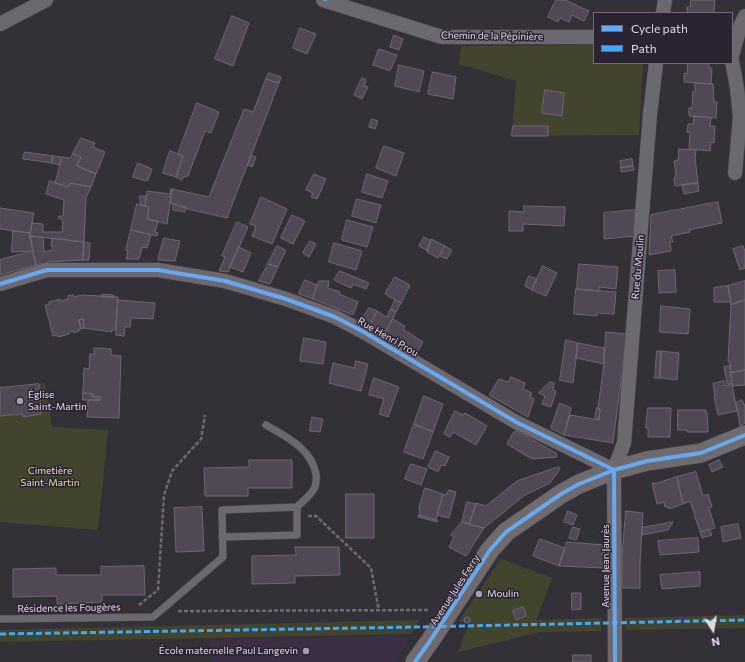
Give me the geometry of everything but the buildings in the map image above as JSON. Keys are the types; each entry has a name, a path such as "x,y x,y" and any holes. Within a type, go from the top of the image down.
{"street":[{"path":"6,21 21,0"},
{"path":"6,21 46,0"},
{"name":"Chemin de la Pépinière","path":"324,0 442,37 593,37"},
{"path":"663,12 665,0"},
{"path":"733,52 740,27 745,16"},
{"name":"Rue du Moulin","path":"614,470 624,443 650,114 656,64"},
{"path":"733,64 738,88 740,117 735,173"},
{"name":"Rue Henri Prou","path":"0,284 47,270 158,270 225,281 286,298 335,317 362,331 516,422 614,470"},
{"path":"614,470 646,461 701,453 745,435"},
{"name":"Avenue Jules Ferry","path":"415,662 434,636 490,550 506,532 561,494 579,484 614,470"},
{"name":"Avenue Jean Jaurès","path":"614,470 615,662"}],"lane":[{"path":"222,537 297,535 297,507 314,489 317,478 315,468 307,454 292,440 266,425"},
{"name":"Résidence les Fougères","path":"0,619 153,617 223,557 222,510 297,507"}],"path":[{"path":"138,617 138,606 158,590 164,496 172,471 201,440 205,415"},
{"path":"297,516 316,516 371,568 379,611"},
{"path":"160,611 432,610"}],"shaded area":[{"name":"École maternelle Paul Langevin","path":"412,636 395,662 211,662 210,640"}],"green space":[{"path":"593,45 593,64 643,64 639,135 512,136 516,81 459,64 461,46"},
{"name":"Cimetière Saint-Martin","path":"45,383 52,427 108,430 98,530 0,522 0,416 22,414 23,417 41,414 39,384"},
{"path":"501,559 552,578 536,620 602,618 601,631 540,632 458,652 469,622 458,622"},
{"path":"745,615 745,628 625,630 625,618"},
{"path":"419,620 412,634 0,642 0,630"}],"marked path":[{"path":"0,634 745,620"}],"cycle path":[{"path":"0,284 47,270 158,270 225,281 286,299 335,317 362,331 516,422 614,470"},
{"path":"415,662 490,550 506,532 561,494 579,484 614,470 647,461 701,453 745,435"},
{"path":"614,470 615,662"}],"place":[{"name":"Église Saint-Martin","path":"20,401"},
{"name":"Moulin","path":"479,594"},
{"name":"École maternelle Paul Langevin","path":"306,651"}]}
